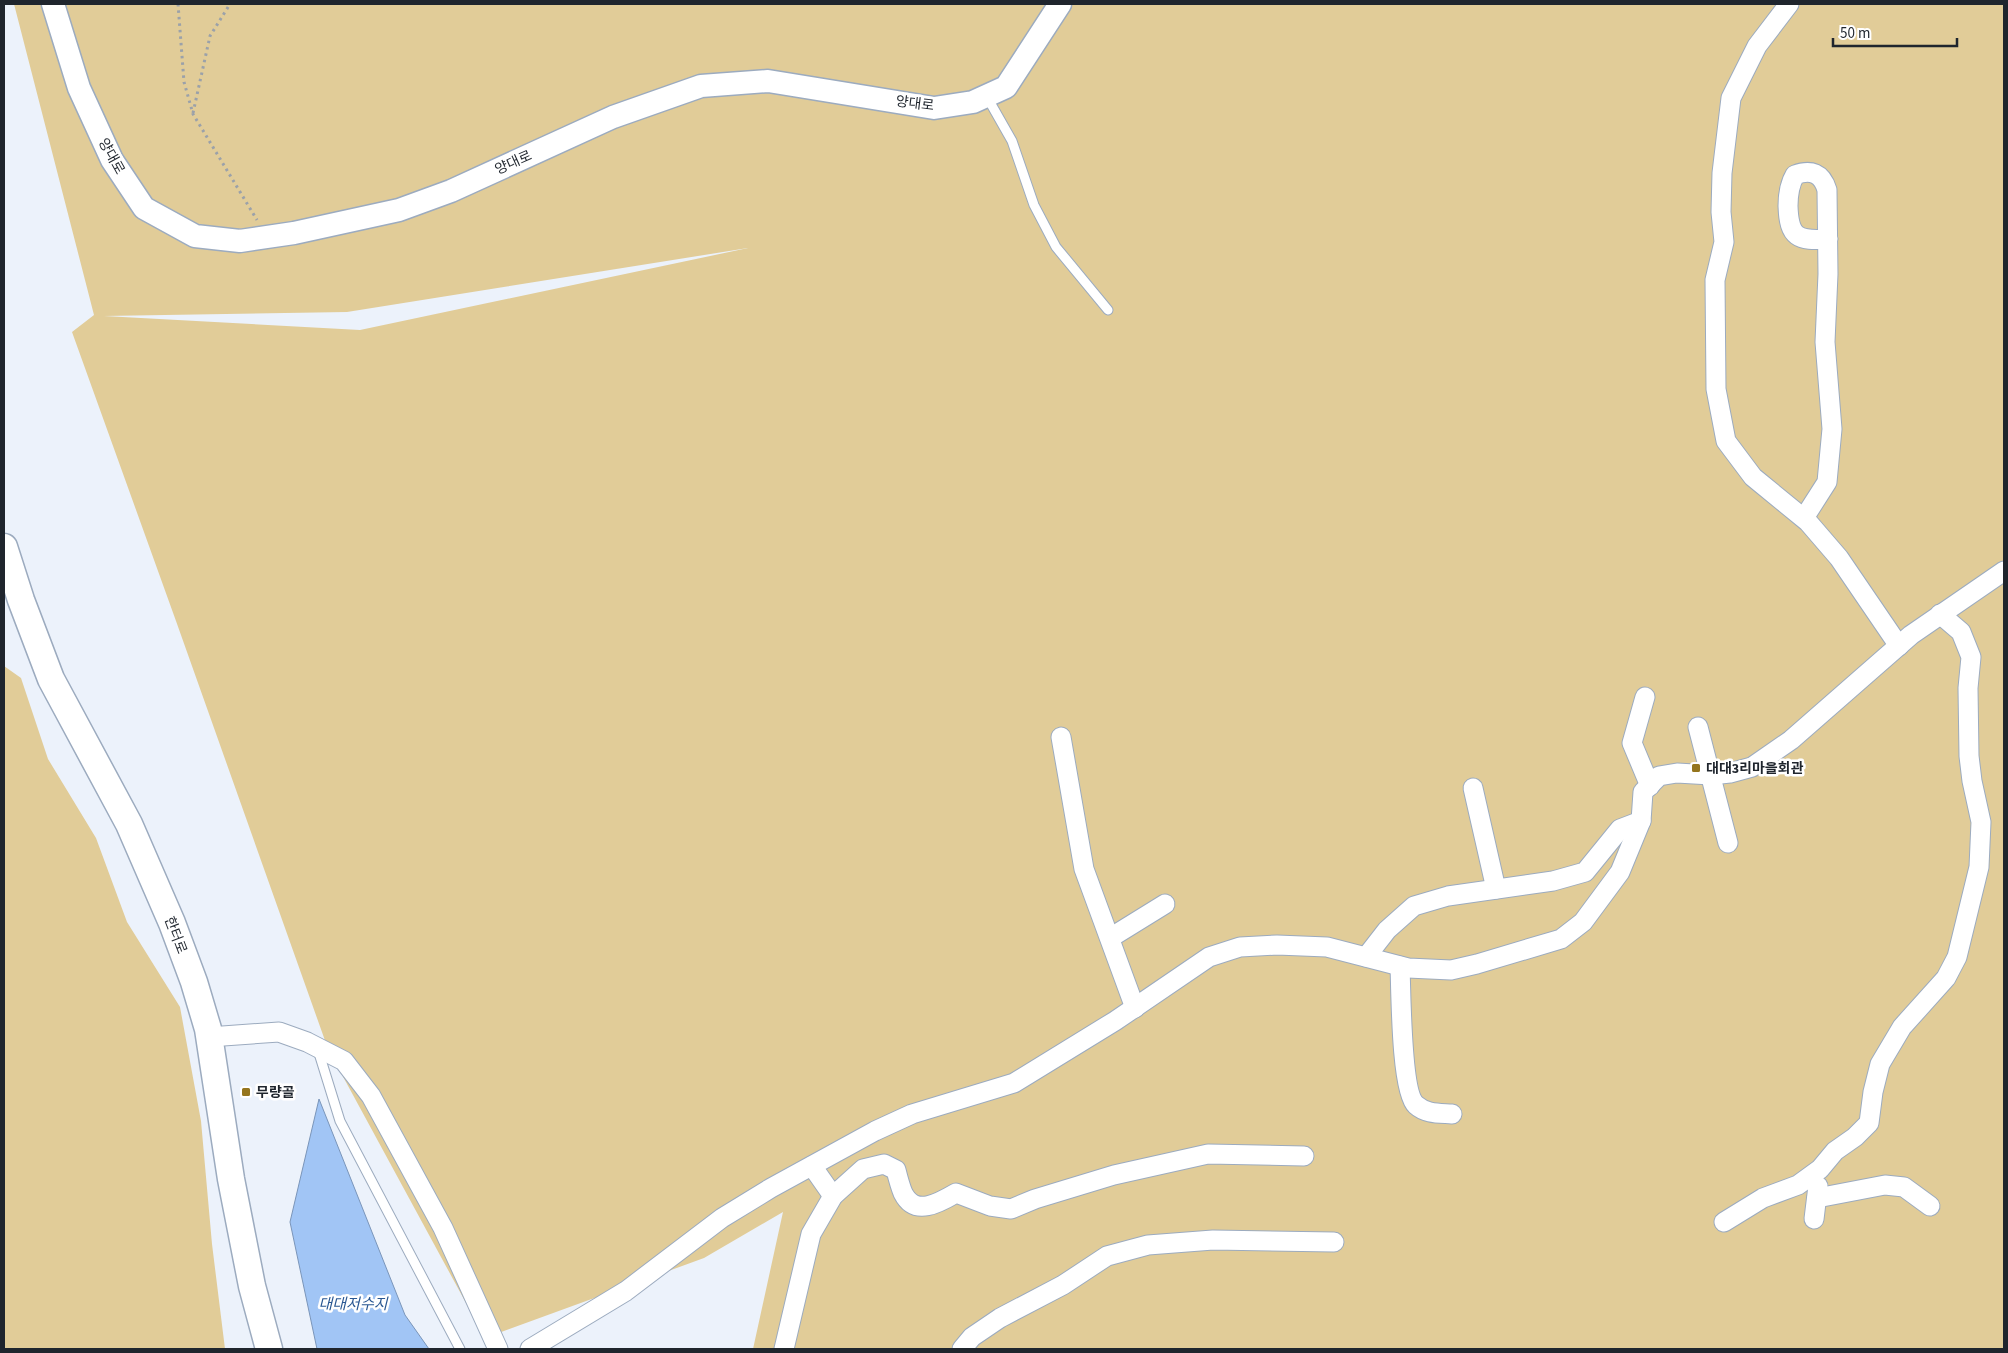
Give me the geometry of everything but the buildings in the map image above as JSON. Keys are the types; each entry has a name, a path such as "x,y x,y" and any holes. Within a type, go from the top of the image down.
{"main road":[{"name":"한터로","path":"4,547 20,600 51,679 129,824 172,923 194,982 209,1037 231,1179 252,1286 269,1349"}],"street":[{"name":"양대로","path":"53,4 79,88 112,160 144,208 195,236 240,241 294,234 399,210 450,191 613,117 701,86 768,81 934,108 974,102 1006,86 1060,4"},
{"path":"1789,4 1756,46 1731,98 1722,173 1721,212 1724,242 1715,280 1716,389 1726,441 1753,477 1804,518 1839,558 1899,646"},
{"path":"1804,518 1827,482 1832,429 1825,342 1828,239"},
{"path":"530,1349 626,1291 722,1218 812,1166 875,1131 912,1114 1014,1083 1135,1008 1210,957 1240,947 1277,945 1327,947 1400,966 1451,970 1561,939 1583,922 1620,872 1641,821 1644,792 1659,776 1677,773 1711,775 1730,773 1752,767 1790,740 1899,646 1940,614 2004,571"},
{"path":"1724,1222 1763,1198 1798,1186 1820,1169 1835,1151 1856,1137 1869,1123 1873,1092 1880,1064 1902,1028 1946,978 1957,957 1980,867 1981,822 1968,756 1968,688 1971,657 1961,632 1940,614"},
{"path":"1645,697 1632,744 1650,786"},
{"path":"1698,727 1728,843"},
{"path":"1060,737 1084,869 1135,1008"},
{"path":"1474,788 1496,889"},
{"path":"1366,957 1387,930 1414,906 1448,896 1553,881 1585,872 1620,829 1641,821"},
{"path":"1110,938 1165,904"},
{"path":"1400,966 1406,1082 1414,1104 1424,1111 1452,1114"},
{"path":"209,1037 279,1032 317,1046 344,1060 371,1096 443,1228 498,1349"},
{"path":"784,1349 811,1234 833,1196 863,1169 884,1164 896,1170 903,1193 912,1205 922,1208 944,1200 956,1193 990,1206 1011,1209 1035,1199 1114,1175 1208,1154 1304,1156"},
{"path":"812,1166 833,1196"},
{"path":"1814,1219 1820,1169"},
{"path":"1816,1198 1885,1186 1895,1186 1904,1187 1930,1206"},
{"path":"962,1349 972,1337 1000,1318 1063,1285 1107,1256 1148,1245 1213,1240 1334,1242"}],"lane":[{"path":"987,96 1012,141 1034,205 1056,247 1108,310"},
{"path":"317,1046 340,1121 460,1349"}],"path":[{"path":"178,4 184,82 193,114 267,237"},
{"path":"193,114 210,36 230,4"}],"shaded area":[{"path":"14,4 2004,4 2004,1349 753,1349 783,1212 704,1258 485,1338 328,1049 72,332 94,315","holes":["748,248 360,330 104,316 347,312"]},
{"path":"4,666 21,678 48,759 96,838 127,922 180,1007 201,1121 212,1244 225,1349 4,1349"}],"water":[{"name":"대대저수지","path":"319,1099 405,1315 429,1349 317,1349 290,1222"}],"place":[{"name":"대대3리마을회관","path":"1696,768"},
{"name":"무량골","path":"246,1092"}]}
